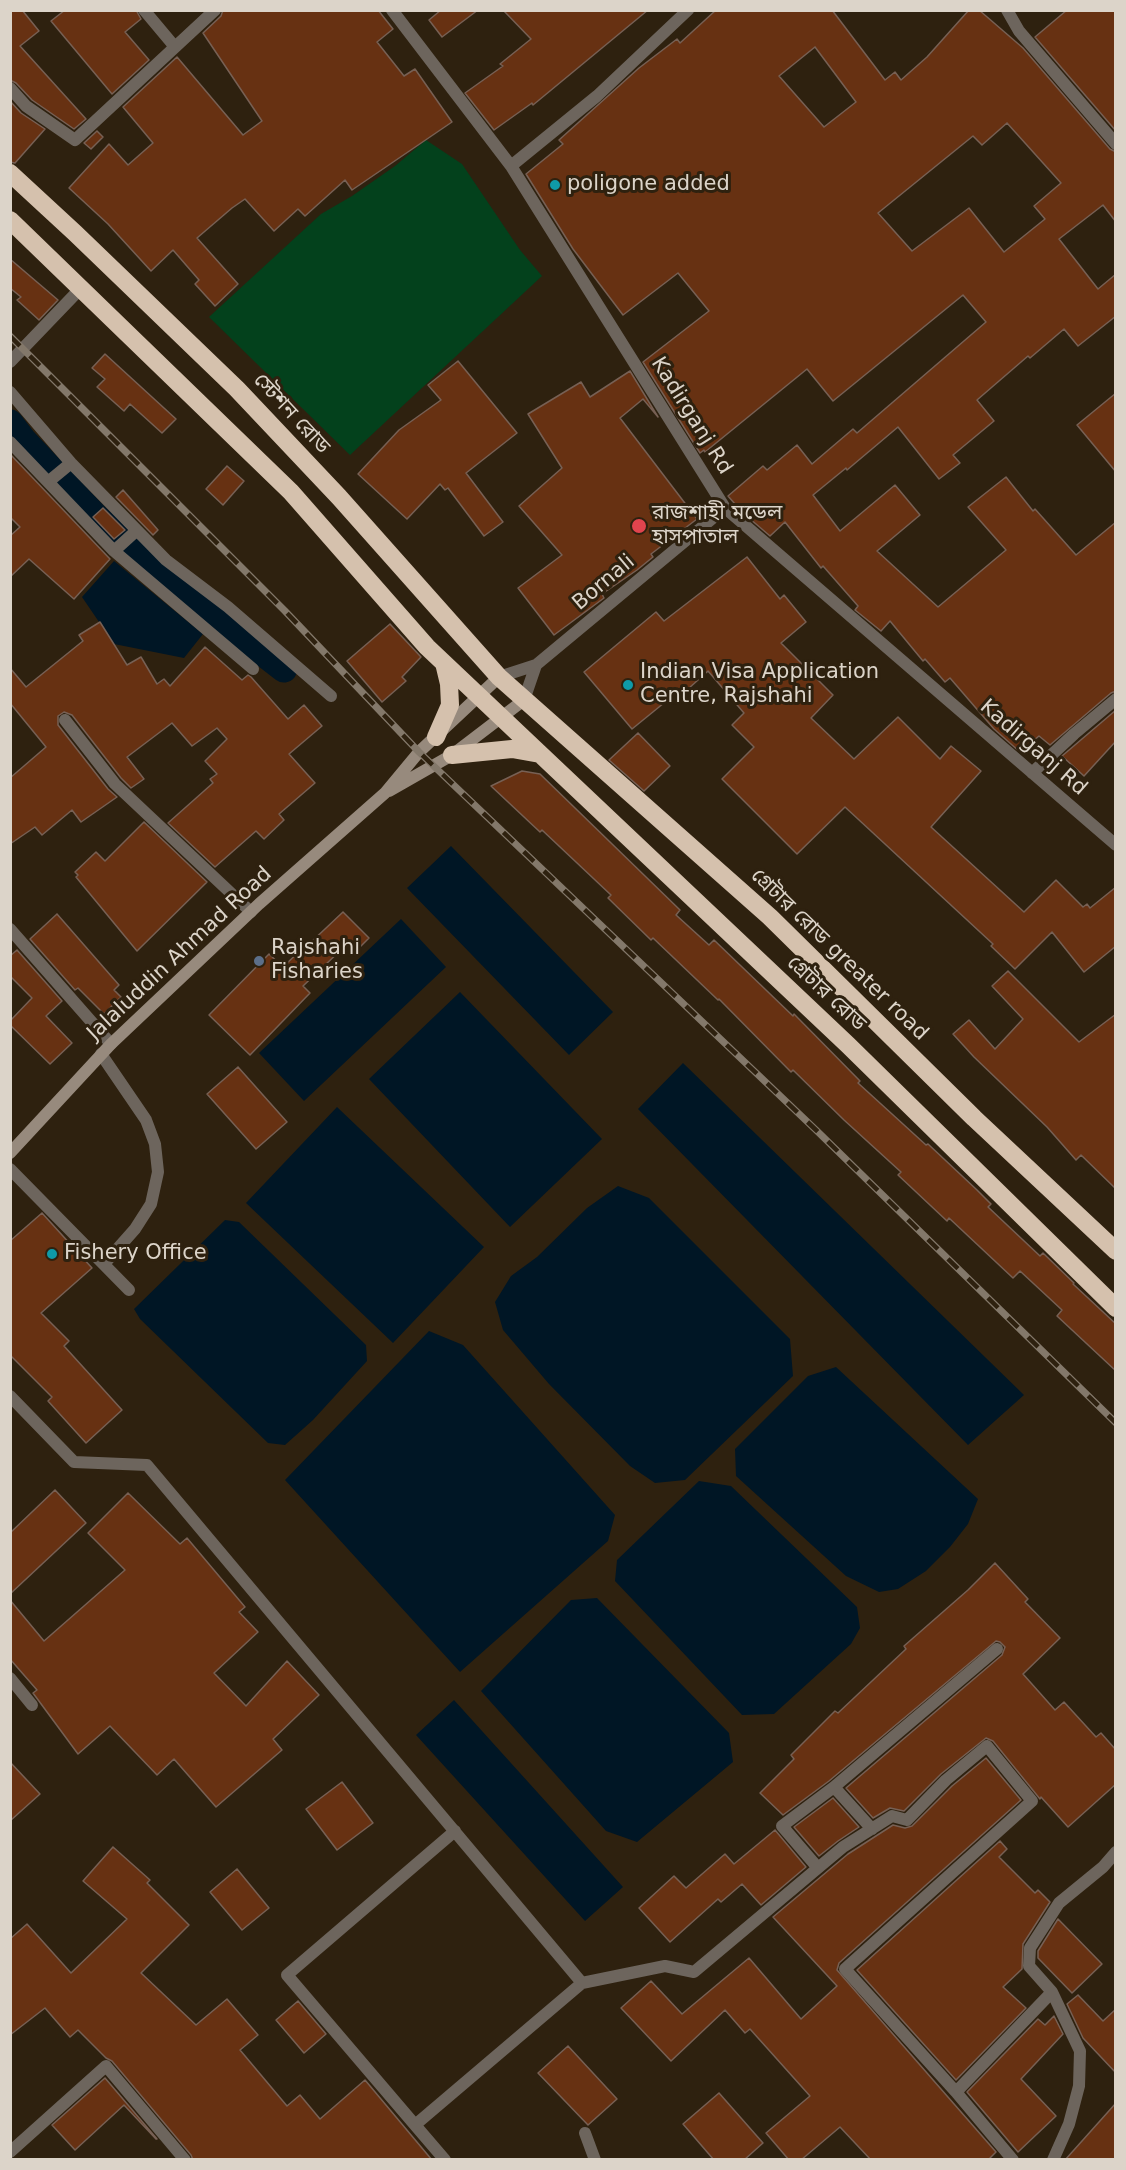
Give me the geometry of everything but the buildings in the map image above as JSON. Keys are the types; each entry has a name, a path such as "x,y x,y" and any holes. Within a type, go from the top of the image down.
{"highway":[{"name":"স্টেশন রোড","path":"10,173 237,389 339,497 499,677 524,700"},
{"path":"10,220 291,492 427,647 501,718"},
{"path":"436,737 450,705 449,684 444,663"},
{"name":"গ্রেটার রোড greater road","path":"524,700 770,917 974,1118 1116,1251"},
{"name":"গ্রেটার রোড","path":"501,718 848,1046 1116,1308"},
{"path":"452,755 512,749 540,754"}],"street":[{"path":"144,10 175,47"},
{"path":"10,88 26,106 75,140 215,10"},
{"name":"Kadirganj Rd","path":"392,10 511,166 725,508 1116,845"},
{"path":"511,166 597,96 688,10"},
{"path":"1007,10 1019,31 1116,144"},
{"path":"10,362 81,288"},
{"path":"10,392 71,463 166,560 228,608 331,696"},
{"path":"10,442 114,551 254,669"},
{"path":"48,482 71,463"},
{"name":"Bornali","path":"499,677 536,665 725,508"},
{"path":"114,551 136,531"},
{"path":"501,718 524,700 536,665"},
{"name":"Jalaluddin Ahmad Road","path":"10,1153 111,1044 251,912 385,793 419,752 499,677"},
{"path":"1032,773 1116,699"},
{"name":"Jalaluddin Ahmad Road","path":"385,793 452,755 501,718"},
{"path":"65,720 115,784 251,912"},
{"path":"10,929 111,1044"},
{"path":"101,1054 146,1120 154,1144 158,1173 151,1204 135,1228 104,1264"},
{"path":"10,1169 129,1290"},
{"path":"10,1395 74,1462 147,1465 582,1983"},
{"path":"818,1868 782,1826 834,1787 997,1649"},
{"path":"10,1678 32,1705"},
{"path":"415,2126 582,1983 665,1966 694,1972 843,1847 892,1816 907,1820 946,1780 987,1746 1032,1801 845,1969 956,2092 1013,2160"},
{"path":"834,1787 872,1829"},
{"path":"445,2160 287,1975 455,1831"},
{"path":"1053,2160 1069,2124 1079,2086 1080,2051 1052,1992 1029,1966 1029,1948 1059,1904 1103,1867 1116,1852"},
{"path":"956,2092 1052,1992"},
{"path":"10,2152 106,2066 185,2160"},
{"path":"585,2133 595,2160"}],"green space":[{"path":"426,140 462,164 520,250 542,276 350,455 209,317 321,214 395,166"}],"water":[{"path":"114,561 203,634 184,658 114,644 82,597"},
{"path":"451,846 613,1012 569,1055 407,888"},
{"path":"401,919 446,967 304,1101 259,1053"},
{"path":"460,992 602,1139 510,1227 369,1079"},
{"path":"683,1063 1024,1395 968,1445 638,1109"},
{"path":"337,1107 484,1247 393,1343 246,1203"},
{"path":"618,1186 649,1198 790,1339 793,1376 685,1480 655,1483 630,1466 549,1384 503,1330 495,1302 511,1276 537,1257 587,1208"},
{"path":"225,1220 239,1222 366,1345 367,1361 313,1420 285,1445 268,1443 140,1319 134,1309"},
{"path":"429,1331 463,1345 615,1515 608,1541 460,1672 285,1480"},
{"path":"836,1367 978,1499 968,1524 950,1547 926,1571 898,1589 879,1592 846,1576 736,1476 735,1449 808,1376"},
{"path":"699,1481 731,1486 857,1607 860,1628 851,1644 774,1714 742,1715 615,1581 617,1560"},
{"path":"597,1598 729,1733 733,1762 637,1842 606,1831 481,1691 571,1600"},
{"path":"454,1700 623,1887 585,1921 416,1735"}],"waterway":[{"path":"10,423 23,440 97,518 160,573 284,669"}],"railway":[{"path":"10,336 285,611 419,752 816,1130 1116,1423"}],"place":[{"name":"poligone added","path":"555,185"},
{"name":"রাজশাহী মডেল হাসপাতাল","path":"639,526"},
{"name":"Indian Visa Application Centre, Rajshahi","path":"628,685"},
{"name":"Rajshahi Fisharies","path":"259,961"},
{"name":"Fishery Office","path":"52,1254"}]}
